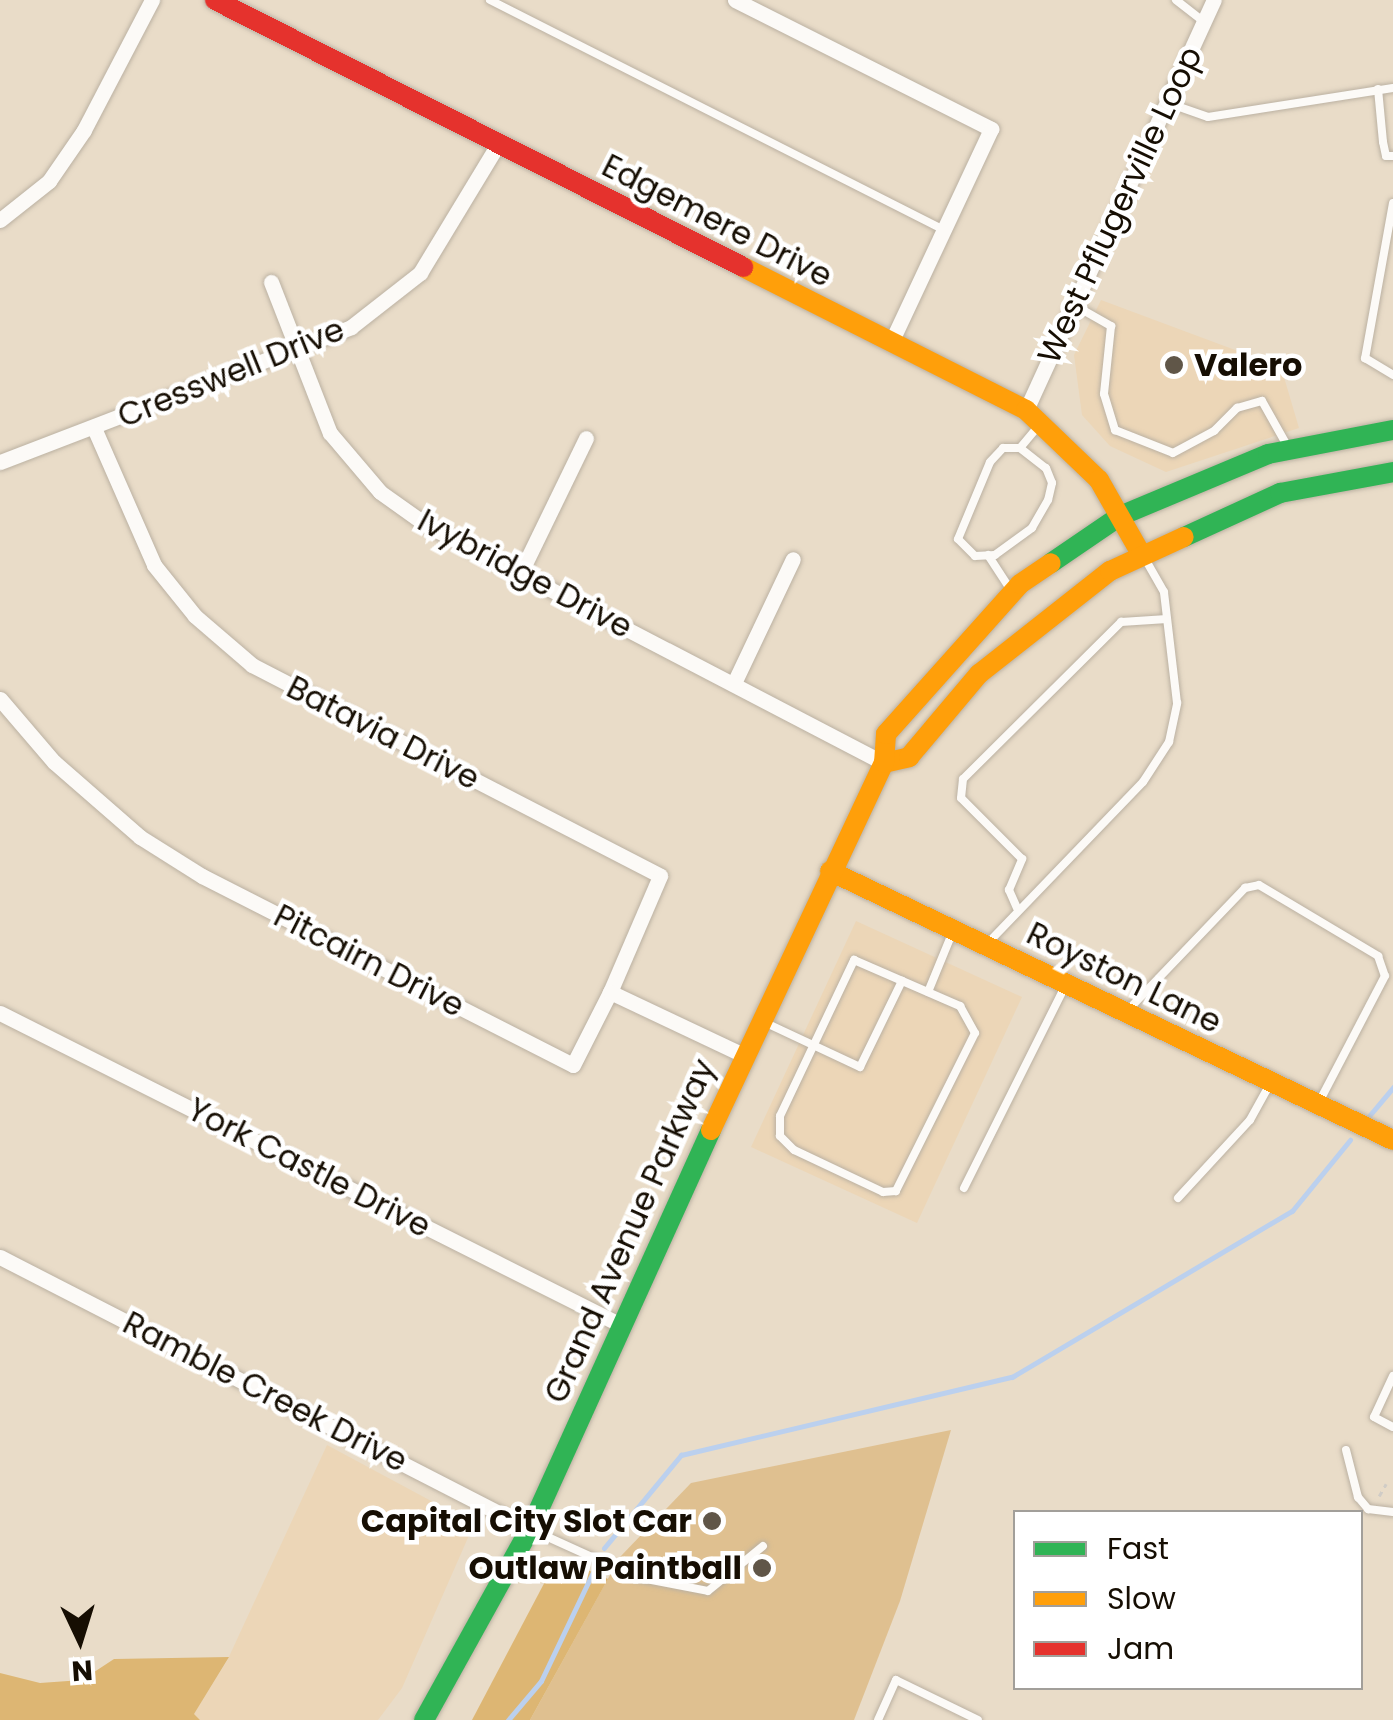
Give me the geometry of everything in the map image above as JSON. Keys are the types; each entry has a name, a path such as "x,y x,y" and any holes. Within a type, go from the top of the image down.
{"main road":[{"name":"Edgemere Drive","path":"215,0 1034,416 1099,480 1141,554"},
{"name":"Grand Avenue Parkway","path":"424,1720 530,1529 618,1324 884,763 886,734 916,693 1012,592 1120,516 1288,449 1393,430"},
{"path":"884,763 910,757 978,674 1045,616 1141,554 1280,493 1393,472"},
{"name":"Royston Lane","path":"830,871 1393,1140"}],"street":[{"path":"0,220 49,181 152,0"},
{"path":"735,0 991,130 891,342"},
{"name":"West Pflugerville Loop","path":"1034,416 1074,305 1214,0"},
{"name":"Cresswell Drive","path":"0,462 351,327 420,272 498,144"},
{"name":"Ivybridge Drive","path":"270,282 330,433 380,492 520,574 884,763"},
{"name":"Batavia Drive","path":"94,428 154,564 195,616 252,665 660,876 610,992"},
{"path":"520,574 586,438"},
{"path":"734,683 793,559"},
{"name":"Pitcairn Drive","path":"0,700 54,762 140,837 202,876 573,1064 610,992"},
{"path":"610,992 743,1056"},
{"name":"York Castle Drive","path":"0,1013 618,1324"},
{"name":"Ramble Creek Drive","path":"0,1257 530,1529"}],"lane":[{"path":"490,0 944,230"},
{"path":"1176,0 1204,22"},
{"path":"1378,88 1383,142 1393,156"},
{"path":"1167,103 1208,117 1393,88"},
{"path":"1393,203 1366,358 1393,375"},
{"path":"1074,305 1111,326 1104,394 1115,430 1173,453 1214,431 1236,408 1262,401 1288,449"},
{"path":"1020,448 1034,416"},
{"path":"1003,448 1020,448 1046,468 1048,500 1032,528 988,556 975,556 958,540 990,462 1003,448"},
{"path":"986,945 1017,908 1143,782 1169,742 1177,703 1164,592 1141,554"},
{"path":"988,556 1012,592"},
{"path":"1017,908 1009,890 1022,859 962,798 964,779 1120,622 1167,619"},
{"path":"1126,1012 1245,888 1258,886 1378,956 1384,976 1318,1104"},
{"path":"928,992 954,930"},
{"path":"854,960 902,981 960,1006 975,1034 896,1191 882,1192 794,1150 780,1136 780,1116 854,960"},
{"path":"760,1019 814,1049 860,1067 902,981"},
{"path":"964,1188 1066,984"},
{"path":"1178,1198 1250,1120 1272,1082"},
{"path":"1393,1376 1374,1417 1393,1427"},
{"path":"1346,1450 1358,1496 1368,1509 1393,1512"},
{"path":"530,1529 636,1577 708,1591 763,1546"},
{"path":"878,1720 896,1680 978,1720"}],"path":[{"path":"1377,1501 1386,1484"}],"shaded area":[{"path":"1101,300 1281,367 1299,428 1166,472 1110,446 1082,415 1074,355"},
{"path":"856,921 1022,997 917,1223 751,1147"},
{"name":"Outlaw Paintball","path":"951,1430 900,1601 854,1720 530,1720 620,1557 691,1483"},
{"path":"327,1445 474,1524 402,1688 378,1720 200,1720 193,1715 227,1661"},
{"path":"558,1557 608,1579 530,1720 472,1720"},
{"path":"229,1657 194,1714 200,1720 0,1720 0,1673 40,1683 82,1680 114,1659"}],"waterway":[{"path":"1369,1116 1393,1087"},
{"path":"604,1548 681,1455 1012,1377 1292,1211 1350,1140"},
{"path":"508,1720 541,1681 593,1572"}],"traffic: fast":[{"path":"1051,563 1120,516 1268,454 1393,430"},
{"path":"1184,537 1280,493 1393,472"},
{"path":"424,1720 530,1529 711,1130"}],"traffic: slow":[{"path":"743,267 1026,410 1099,480 1141,554"},
{"path":"884,763 909,757 979,674 1110,571 1184,537"},
{"path":"711,1130 884,763 886,734 1020,584 1051,563"},
{"path":"830,871 1393,1140"}],"traffic: jam":[{"path":"215,0 743,267"}],"place":[{"name":"Valero","path":"1174,365"},
{"name":"Capital City Slot Car","path":"712,1521"},
{"name":"Outlaw Paintball","path":"762,1568"}]}
